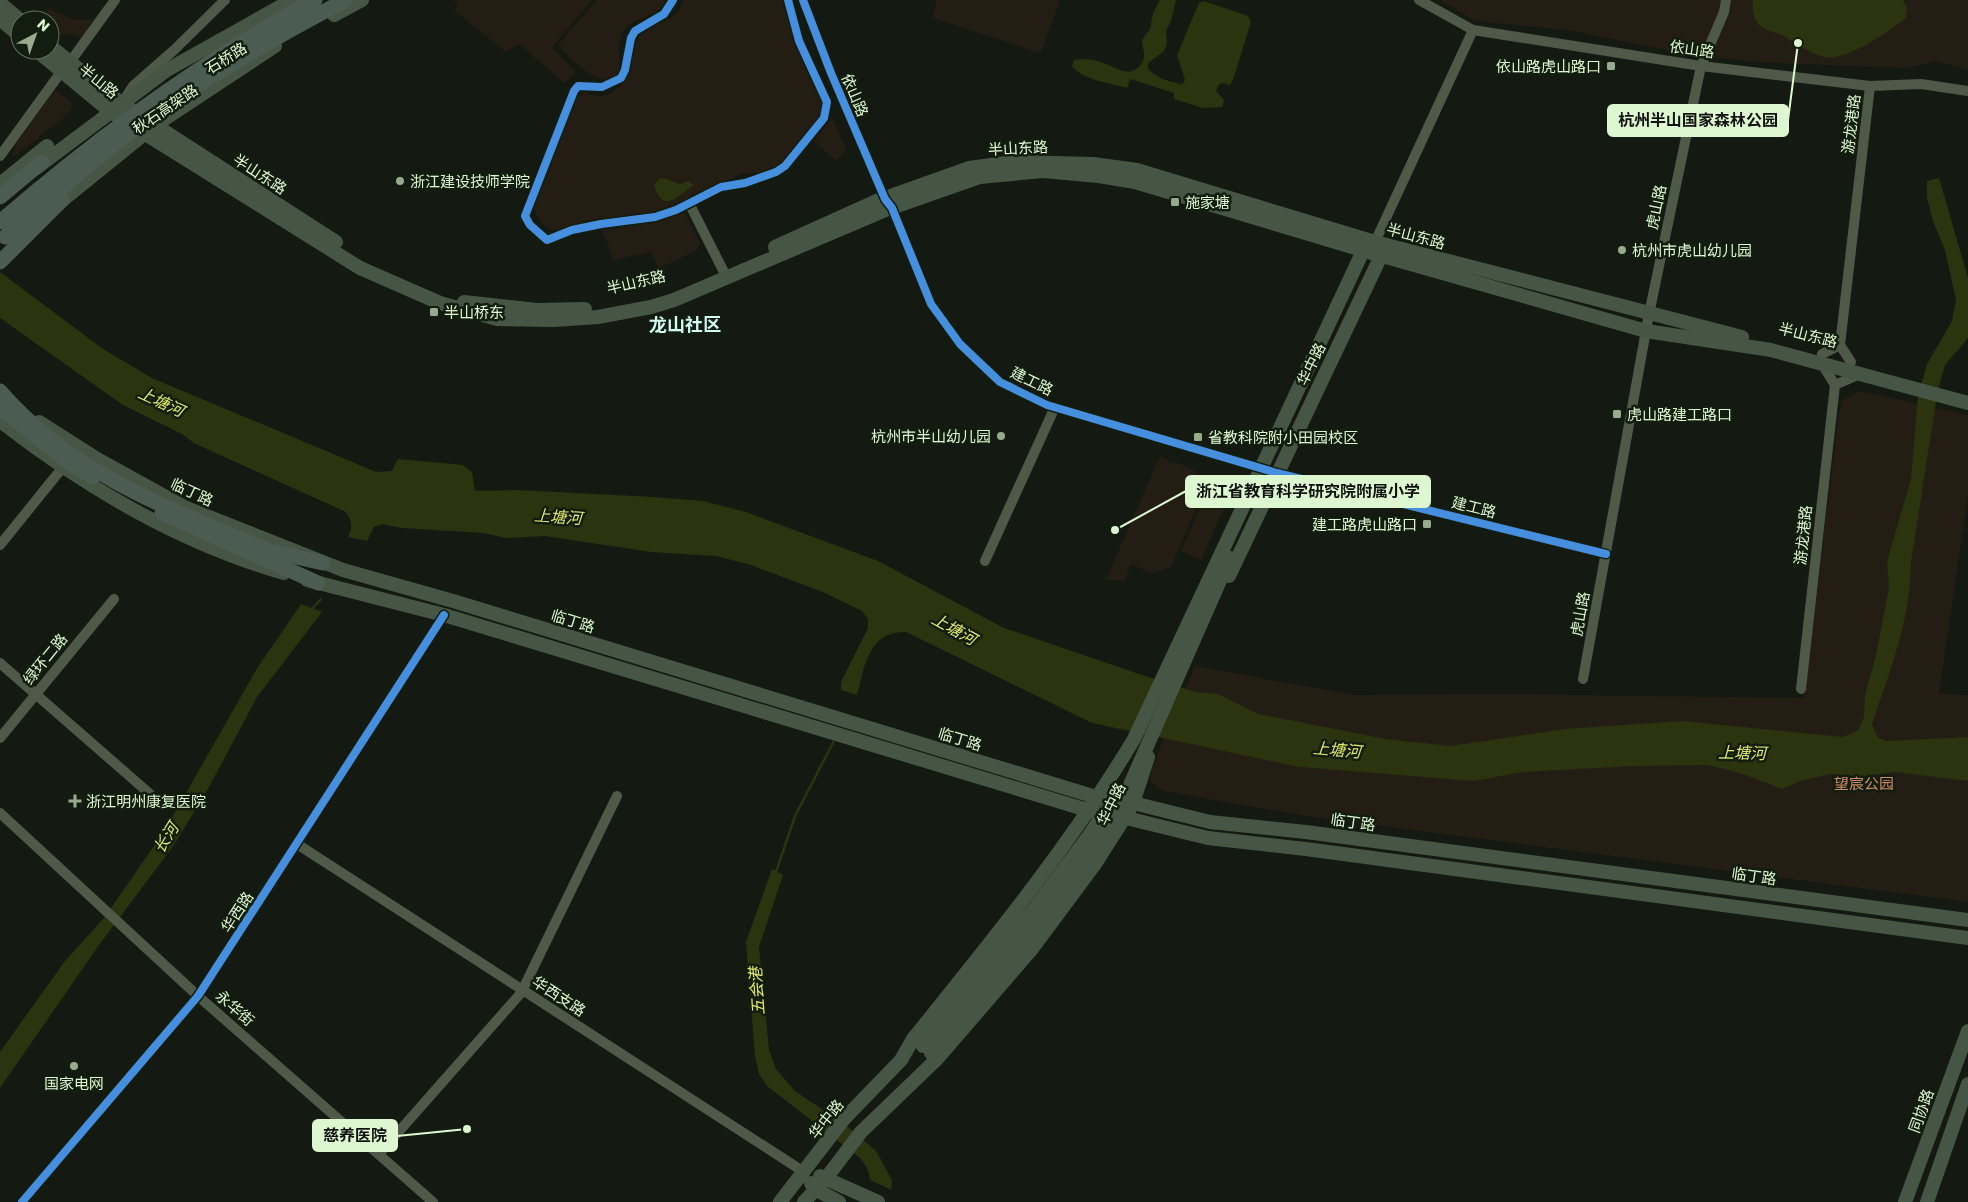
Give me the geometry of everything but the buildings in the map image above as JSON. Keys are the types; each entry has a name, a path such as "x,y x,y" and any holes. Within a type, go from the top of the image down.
{"highway":[{"name":"秋石高架路","path":"0,222 58,172 164,93 206,64 315,0"},
{"name":"秋石高架路","path":"0,242 121,139 285,31 346,0"},
{"path":"0,197 42,162"},
{"path":"2,257 62,200"},
{"path":"0,392 62,448 106,477 318,583"},
{"path":"0,408 66,461 102,482 269,557 323,562"}],"main road":[{"name":"石桥路","path":"0,205 42,162 168,70 292,0"},
{"name":"石桥路","path":"62,200 149,129 286,40 362,0"},
{"path":"0,3 10,12"},
{"path":"0,19 10,28"},
{"name":"半山路","path":"60,59 66,67"},
{"name":"半山路","path":"54,60 66,67 116,108 149,129"},
{"path":"0,184 84,119 116,108"},
{"name":"半山东路","path":"149,129 360,268 440,303 497,319 554,320 598,317 666,303 726,274 969,168 1013,162 1093,164 1137,170 1375,242 1822,359 1860,374 1918,385 1964,397"},
{"name":"半山东路","path":"888,204 980,178 1043,172 1099,176 1135,182 1381,256 1646,331 1851,362 1918,385"},
{"path":"1363,250 1375,242 1381,256"},
{"name":"华中路","path":"780,1202 822,1150 844,1119 901,1060 913,1040 1004,927 1099,798 1134,739 1363,250"},
{"name":"华中路","path":"804,1202 828,1177 861,1132 938,1059 1031,950 1095,864 1126,818 1133,803 1152,744 1277,473 1381,256"},
{"name":"临丁路","path":"0,392 71,443 143,486 184,507 323,562 1099,798 1133,803 1210,822 1325,835 1968,920"},
{"path":"0,422 63,467 135,512 181,536 238,560 318,583 444,615 1089,811 1208,838 1315,850 1968,938"},
{"name":"华中路","path":"916,1078 927,1049 1113,800 1228,558 1251,492"},
{"name":"华中路","path":"1228,558 1265,500"},
{"name":"同协路","path":"1905,1202 1968,1032"},
{"name":"华中路","path":"901,1060 927,1049"},
{"path":"1927,1202 1968,1084"},
{"path":"804,1172 828,1177 878,1202"},
{"path":"804,1172 815,1189 840,1202"}],"street":[{"path":"0,156 115,0"},
{"path":"116,108 133,86 174,50 225,0"},
{"path":"673,0 664,14 635,31 631,38 625,70 621,78 602,87 578,86 574,91 525,216 530,224 547,240 572,230 654,217 721,188 749,182 776,172 785,166 824,118 827,102 799,41 788,0"},
{"name":"依山路","path":"803,0 831,73 888,204"},
{"name":"依山路","path":"1419,0 1473,30 1701,66 1870,86 1920,84 1968,90"},
{"name":"虎山路","path":"1583,678 1649,314 1701,66 1724,12 1726,0"},
{"path":"1375,242 1473,30"},
{"name":"游龙港路","path":"1840,345 1870,86"},
{"path":"690,203 726,274"},
{"name":"建工路","path":"888,204 931,304 960,344 1000,382 1055,408 1277,473 1606,554"},
{"path":"1851,362 1840,345 1822,359 1835,385 1860,374"},
{"name":"游龙港路","path":"1801,689 1835,385"},
{"path":"985,561 1055,408"},
{"path":"0,545 63,467"},
{"name":"绿环二路","path":"0,738 114,599"},
{"name":"华西路","path":"22,1202 198,996 444,615"},
{"path":"0,663 150,794"},
{"path":"379,1154 522,990 617,796"},
{"name":"永华街","path":"0,812 122,923 198,996 433,1202"},
{"name":"华西支路","path":"297,844 804,1172"}],"green space":[{"path":"453,0 592,0 552,47 575,72 565,83 519,44 506,52 454,10 458,6"},
{"path":"597,0 666,0 656,12 630,24 625,29 620,42 618,75 610,81 588,72 558,45"},
{"path":"683,0 783,0 797,48 821,99 823,110 820,116 781,166 766,173 743,173 679,203 650,213 590,220 553,231 540,221 534,207 576,98 585,92 595,96 604,96 619,88 628,76 631,55 637,40 649,29 675,14"},
{"path":"937,0 1060,0 1041,53 933,18"},
{"path":"1440,0 1968,0 1968,70 1935,61 1907,68 1770,63 1690,55 1567,30 1475,21"},
{"path":"60,13 76,20 93,19 83,38 69,34 60,35"},
{"path":"55,90 69,100 73,107 66,116 12,158 16,144"},
{"path":"832,117 846,149 837,161 814,142"},
{"path":"685,213 699,241 698,250 659,268 651,252 614,260 602,230 653,223"},
{"name":"望宸公园","path":"1860,391 1968,415 1968,495 1939,694 1968,695 1968,902 1313,817 1163,791 1149,780 1160,747 1195,666 1354,695 1508,694 1804,698 1839,413 1843,400"},
{"path":"1160,456 1169,460 1168,464 1176,462 1192,469 1199,476 1203,492 1171,567 1152,573 1131,564 1124,581 1106,580"},
{"path":"1213,479 1233,488 1201,560 1181,551"}],"water":[{"path":"1160,0 1176,0 1171,21 1166,31 1167,43 1164,51 1148,63 1148,69 1168,81 1182,84 1185,80 1177,55 1199,3 1204,1 1248,16 1251,22 1233,80 1230,85 1219,84 1216,91 1224,100 1222,107 1203,108 1174,99 1174,93 1130,79 1127,88 1105,83 1083,75 1072,66 1074,60 1088,59 1126,72 1135,70 1143,61 1142,40 1150,29 1153,13"},
{"path":"1753,0 1903,0 1907,8 1906,18 1882,35 1864,46 1845,54 1829,57 1814,54 1780,34 1759,25 1754,15"},
{"path":"664,178 680,184 688,181 694,185 677,198 666,201 658,194 654,185 659,179"},
{"name":"上塘河","path":"1939,178 1968,278 1968,338 1945,365 1938,389 1911,562 1907,604 1892,665 1872,724 1878,738 1886,741 1968,737 1968,781 1895,772 1857,777 1830,774 1800,781 1782,789 1740,773 1708,765 1633,766 1522,772 1474,781 1299,767 1092,723 906,632 893,633 883,637 876,644 866,662 857,695 841,690 841,682 868,628 868,619 862,611 823,592 751,565 716,556 651,552 545,536 506,538 484,533 402,528 382,524 374,527 367,541 348,537 351,524 346,512 194,443 182,434 123,405 0,318 0,272 103,349 152,378 376,472 392,471 398,459 463,465 472,472 475,491 517,490 653,497 703,501 746,512 878,561 1004,628 1196,692 1218,694 1258,714 1386,739 1450,746 1565,729 1682,721 1844,737 1858,730 1864,717 1865,695 1876,655 1889,587 1887,561 1911,479 1918,396 1927,364 1952,321 1956,300 1945,250 1933,221 1927,198 1927,181"},
{"path":"301,604 322,612 257,697 209,787 174,845 99,945 0,1088 0,1052 65,961 104,918 165,830 256,670"},
{"path":"772,869 783,875 759,947 769,1050 776,1069 795,1091 847,1126 876,1151 892,1180 891,1196 866,1202 870,1178 860,1158 767,1086 759,1074 755,1056 746,942"}],"pier":[{"path":"868,1179 894,1191 892,1202 864,1202"}],"waterway":[{"name":"长河","path":"311,610 321,599"},
{"name":"五会港","path":"776,872 795,816 834,741"}],"cycle path":[{"path":"673,0 664,14 635,31 631,38 625,70 621,78 602,87 578,86 574,91 525,216 530,225 547,240 572,230 655,217 676,210 721,187 745,183 776,172 785,166 824,118 827,102 799,41 788,0"},
{"path":"803,0 831,73 885,199 892,208 931,304 960,344 1000,382 1047,405 1277,473 1606,554"},
{"path":"22,1202 198,996 444,615"}],"place":[{"name":"杭州半山国家森林公园","path":"1798,43"},
{"name":"依山路虎山路口","path":"1611,66"},
{"name":"浙江建设技师学院","path":"400,181"},
{"name":"施家塘","path":"1175,202"},
{"name":"杭州市虎山幼儿园","path":"1622,250"},
{"name":"半山桥东","path":"434,312"},
{"name":"虎山路建工路口","path":"1617,414"},
{"name":"杭州市半山幼儿园","path":"1001,436"},
{"name":"省教科院附小田园校区","path":"1198,437"},
{"name":"建工路虎山路口","path":"1427,524"},
{"name":"浙江省教育科学研究院附属小学","path":"1115,530"},
{"name":"浙江明州康复医院","path":"75,801"},
{"name":"国家电网","path":"74,1066"},
{"name":"慈养医院","path":"467,1129"}],"district":[{"name":"龙山社区","path":"685,324"}]}
